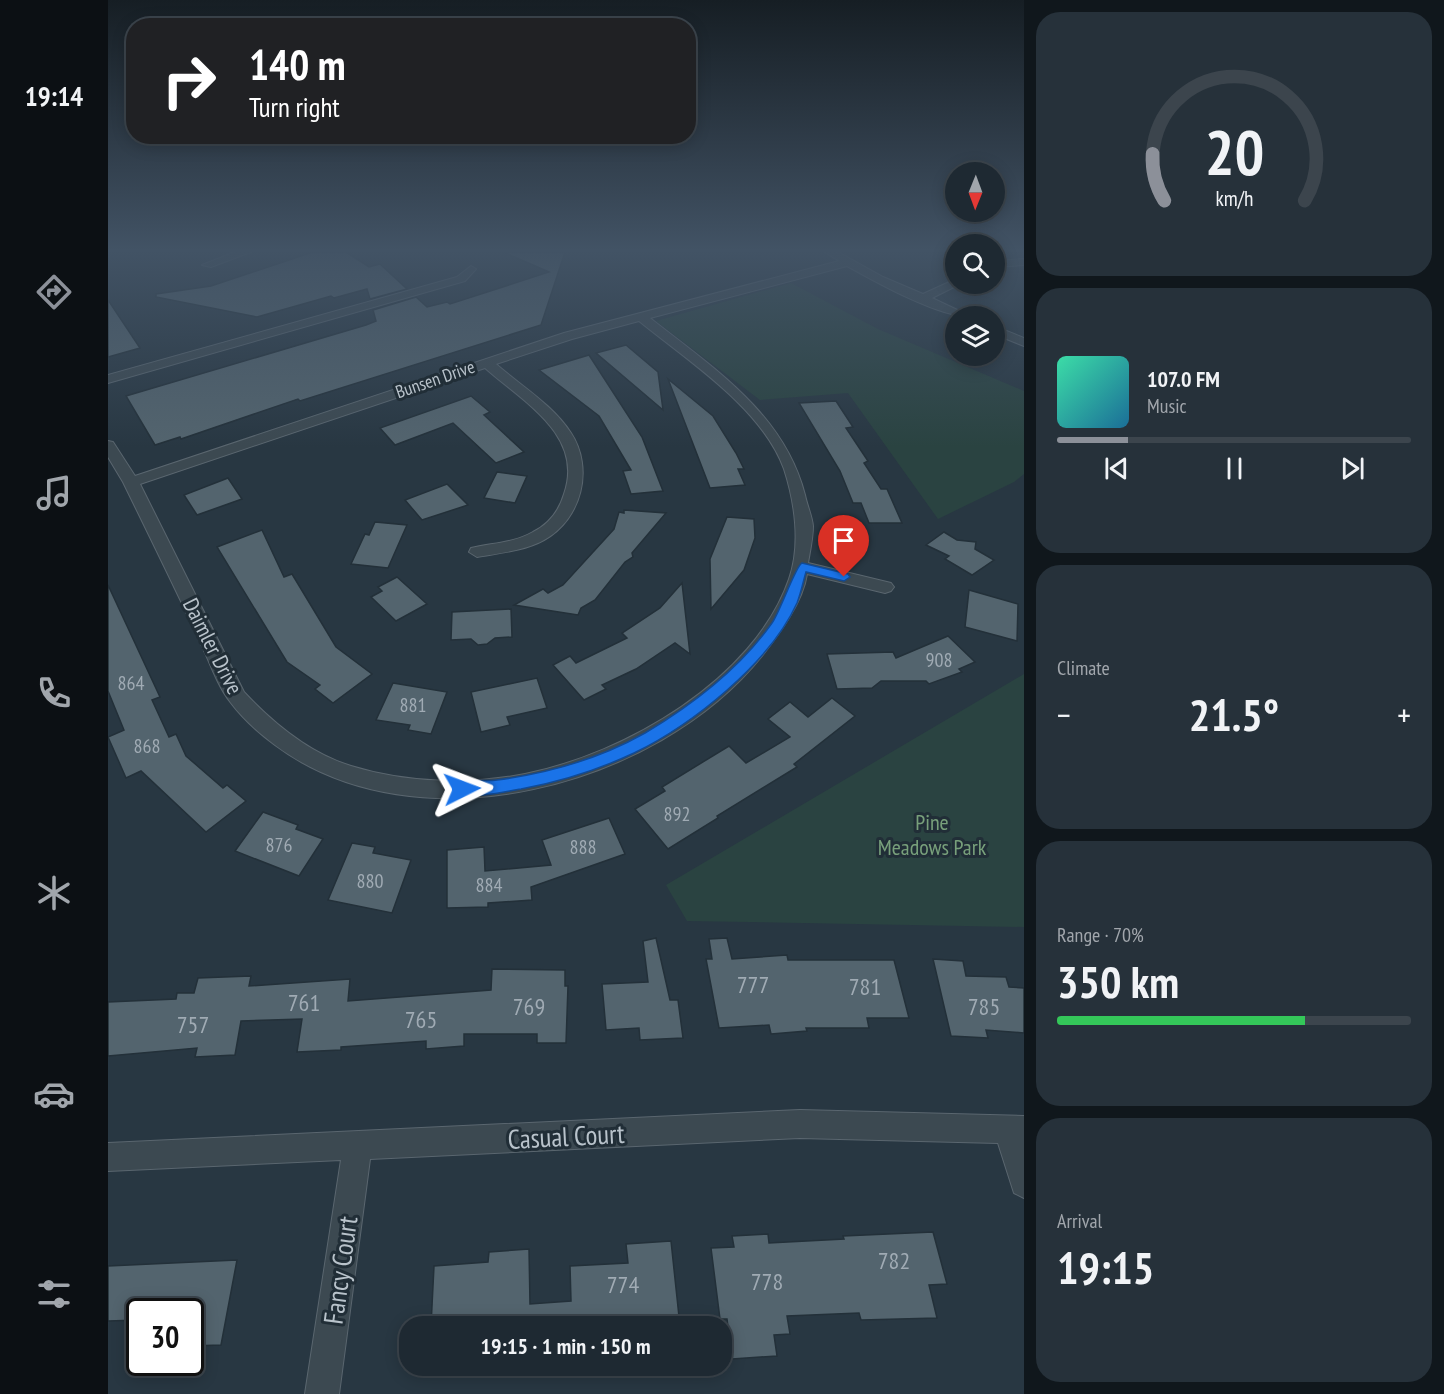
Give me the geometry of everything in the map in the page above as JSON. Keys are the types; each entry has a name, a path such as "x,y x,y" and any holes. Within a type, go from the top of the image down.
{"street":[{"path":"108,379 327,317"},
{"name":"Bunsen Drive","path":"131,482 486,362 642,317"},
{"name":"Daimler Drive","path":"108,445 131,482 237,697 256,719 296,750 323,764 369,780 402,786 446,789 504,785 542,779 588,766 629,748 666,727 718,688 749,660 777,626 791,602 802,567 804,517 800,495 792,470 777,442 749,404 642,317"},
{"path":"1005,334 1024,342"},
{"path":"477,552 520,544 542,535 557,520 568,504 575,487 577,470 573,451 560,427 486,362"},
{"path":"802,567 885,587"},
{"name":"Casual Court","path":"108,1157 800,1124 1016,1129"},
{"path":"1016,1129 1024,1183"},
{"name":"Fancy Court","path":"322,1394 357,1146"}],"green space":[{"path":"670,317 855,317 945,357 945,366 965,366 1024,391 1024,474 1014,482 938,519 848,393 760,400 656,321"},
{"name":"Pine Meadows Park","path":"1024,674 1024,927 687,921 666,885"}],"building":[{"path":"108,317 119,317 140,348 108,357"},
{"path":"375,317 544,317 541,325 300,401 298,399 181,439 180,437 155,445 126,396 366,325 376,321"},
{"path":"626,345 658,372 663,410 596,353"},
{"path":"589,355 642,437 663,491 631,494 623,471 631,470 599,416 539,370"},
{"path":"668,379 713,416 744,469 738,469 745,485 710,488"},
{"path":"471,396 490,412 484,415 524,452 496,463 453,423 395,445 380,428"},
{"path":"836,401 853,427 846,428 868,461 864,463 881,489 887,489 902,523 869,523 861,503 853,503 840,471 799,403"},
{"path":"497,472 527,476 515,503 484,498"},
{"path":"228,478 242,499 197,515 184,495"},
{"path":"447,484 468,505 422,520 405,500"},
{"path":"624,510 666,513 632,553 633,557 625,562 595,600 581,608 578,615 514,605 543,589 548,593 563,585 614,529 619,512 624,513"},
{"path":"727,517 754,519 755,538 744,570 711,609 710,559"},
{"path":"375,522 407,525 388,568 351,564 365,534 369,535"},
{"path":"262,530 284,577 292,574 336,647 372,674 333,703 315,689 320,685 287,662 217,547"},
{"path":"944,532 957,540 976,542 975,549 994,560 972,575 945,559 949,556 926,545"},
{"path":"397,577 427,604 396,621 371,597 382,591 378,587"},
{"path":"682,583 690,654 675,643 636,669 602,685 606,689 584,700 553,665 570,656 576,663 627,638 622,633 660,608"},
{"path":"108,585 160,697 152,700 169,737 176,734 186,756 223,788 227,785 246,801 206,832 141,771 126,778 108,737 124,730 108,691"},
{"path":"969,590 1018,604 1017,641 965,627"},
{"path":"511,609 512,637 495,638 487,644 478,645 471,639 451,640 452,612"},
{"path":"948,636 975,662 959,669 962,672 929,684 926,681 881,681 872,688 837,689 827,654 893,652 896,658"},
{"path":"537,678 547,708 507,717 510,725 481,732 471,692"},
{"path":"393,683 447,692 431,734 408,730 410,725 376,720"},
{"path":"832,698 855,716 794,764 797,767 668,849 635,809 665,791 662,787 729,746 746,763 790,737 768,719 790,702 808,717"},
{"path":"263,812 298,825 296,829 323,839 299,876 235,851"},
{"path":"609,818 625,854 531,887 532,900 488,903 488,907 447,908 447,850 484,847 485,871 551,865 542,840"},
{"path":"352,843 375,847 373,853 411,860 392,913 328,900"},
{"path":"656,938 670,1000 678,1000 683,1038 640,1040 639,1028 606,1030 602,984 648,982 643,941"},
{"path":"727,938 732,959 787,955 788,960 894,960 909,1018 867,1018 869,1028 806,1028 807,1031 771,1034 769,1025 719,1028 706,959 712,959 709,939"},
{"path":"933,959 963,961 966,976 1006,977 1009,987 1024,988 1024,1033 986,1030 988,1038 951,1036"},
{"path":"492,969 565,970 565,986 568,986 566,1043 537,1043 537,1034 464,1034 464,1046 426,1049 426,1041 297,1052 302,1019 241,1021 235,1055 195,1057 197,1048 108,1056 108,1002 176,999 177,993 194,993 198,978 251,976 249,986 350,979 348,1001 491,990"},
{"path":"933,1232 947,1284 929,1285 937,1318 861,1320 859,1313 787,1316 790,1334 774,1335 777,1356 732,1359 732,1316 720,1316 711,1248 734,1247 732,1236 768,1234 769,1243 844,1239 843,1236"},
{"path":"671,1241 679,1316 432,1316 434,1266 488,1262 489,1252 529,1249 530,1304 571,1301 570,1266 628,1263 626,1244"},
{"path":"237,1260 221,1345 204,1346 204,1298 126,1298 126,1320 108,1321 108,1266"}],"route":[{"path":"462,789 495,787 542,779 588,766 629,748 666,727 718,688 749,660 777,626 791,602 800,581 802,567 844,577"}]}
